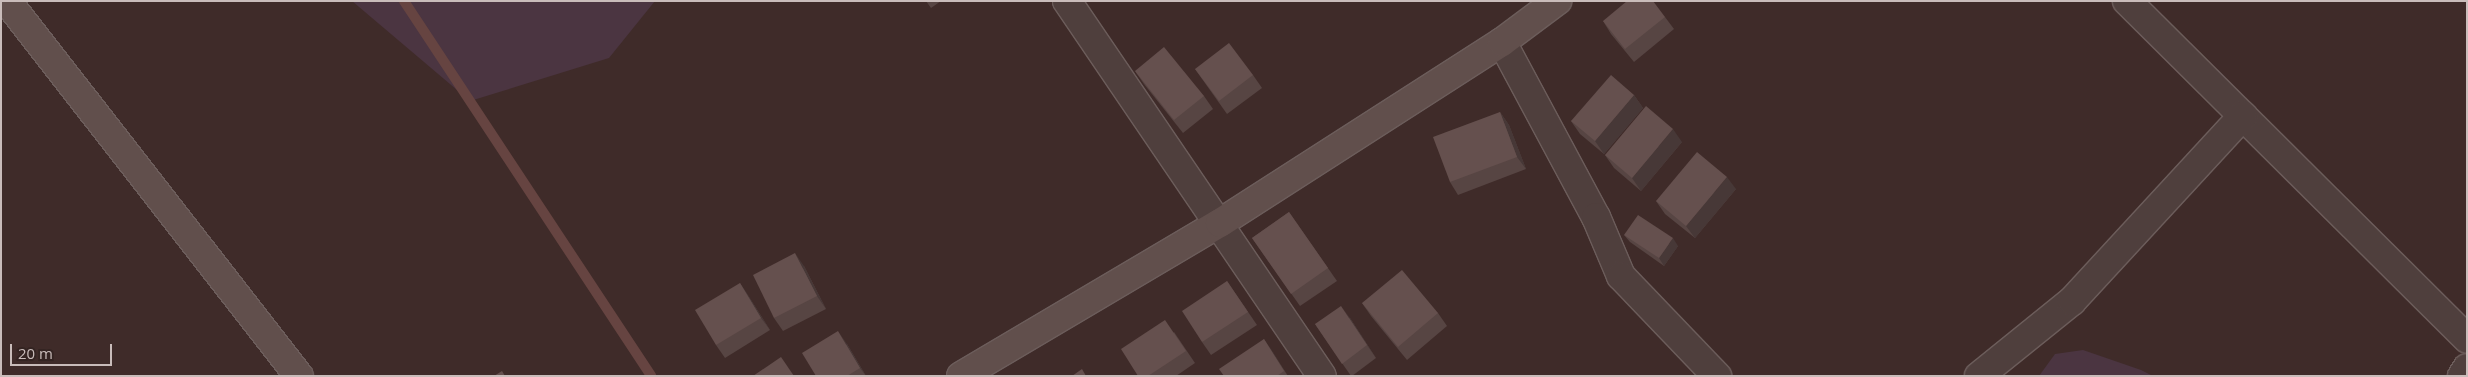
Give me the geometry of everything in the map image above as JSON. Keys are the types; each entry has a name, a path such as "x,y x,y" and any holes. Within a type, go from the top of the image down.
{"street":[{"path":"7,1 299,376"},
{"path":"1067,1 1220,223 1322,376"},
{"path":"961,376 1220,223 1502,42 1557,1"},
{"path":"2127,1 2467,339"},
{"path":"1502,42 1596,216 1621,276 1717,376"},
{"path":"1980,376 2072,301 2242,116"},
{"path":"2462,376 2467,368"}],"shaded area":[{"path":"352,1 655,1 609,58 470,101"},
{"path":"2083,350 2153,376 2039,376 2055,354"}],"building":[{"path":"1627,1 1653,1 1665,17 1625,49 1603,21"},
{"path":"1229,43 1253,75 1219,101 1195,69"},
{"path":"1164,47 1204,96 1174,120 1135,71"},
{"path":"1611,75 1634,95 1595,141 1571,121"},
{"path":"1646,106 1673,129 1632,178 1605,155"},
{"path":"1500,112 1517,157 1450,182 1433,137"},
{"path":"1697,152 1727,177 1686,226 1656,201"},
{"path":"1289,212 1328,268 1291,294 1252,238"},
{"path":"1638,215 1673,238 1659,258 1624,235"},
{"path":"795,253 817,296 774,318 753,275"},
{"path":"1402,270 1438,313 1398,347 1362,303"},
{"path":"1227,281 1248,312 1202,342 1182,311"},
{"path":"740,283 761,318 716,345 695,310"},
{"path":"1341,306 1367,345 1342,364 1315,324"},
{"path":"1165,320 1186,351 1148,376 1138,376 1121,349"},
{"path":"838,331 860,368 847,376 816,376 802,353"},
{"path":"1264,339 1284,371 1277,376 1224,376 1219,369"},
{"path":"781,357 794,376 753,376"},
{"path":"1082,369 1086,376 1072,376"},
{"path":"502,371 505,376 494,376"}],"waterway":[{"path":"404,1 651,376"}]}
